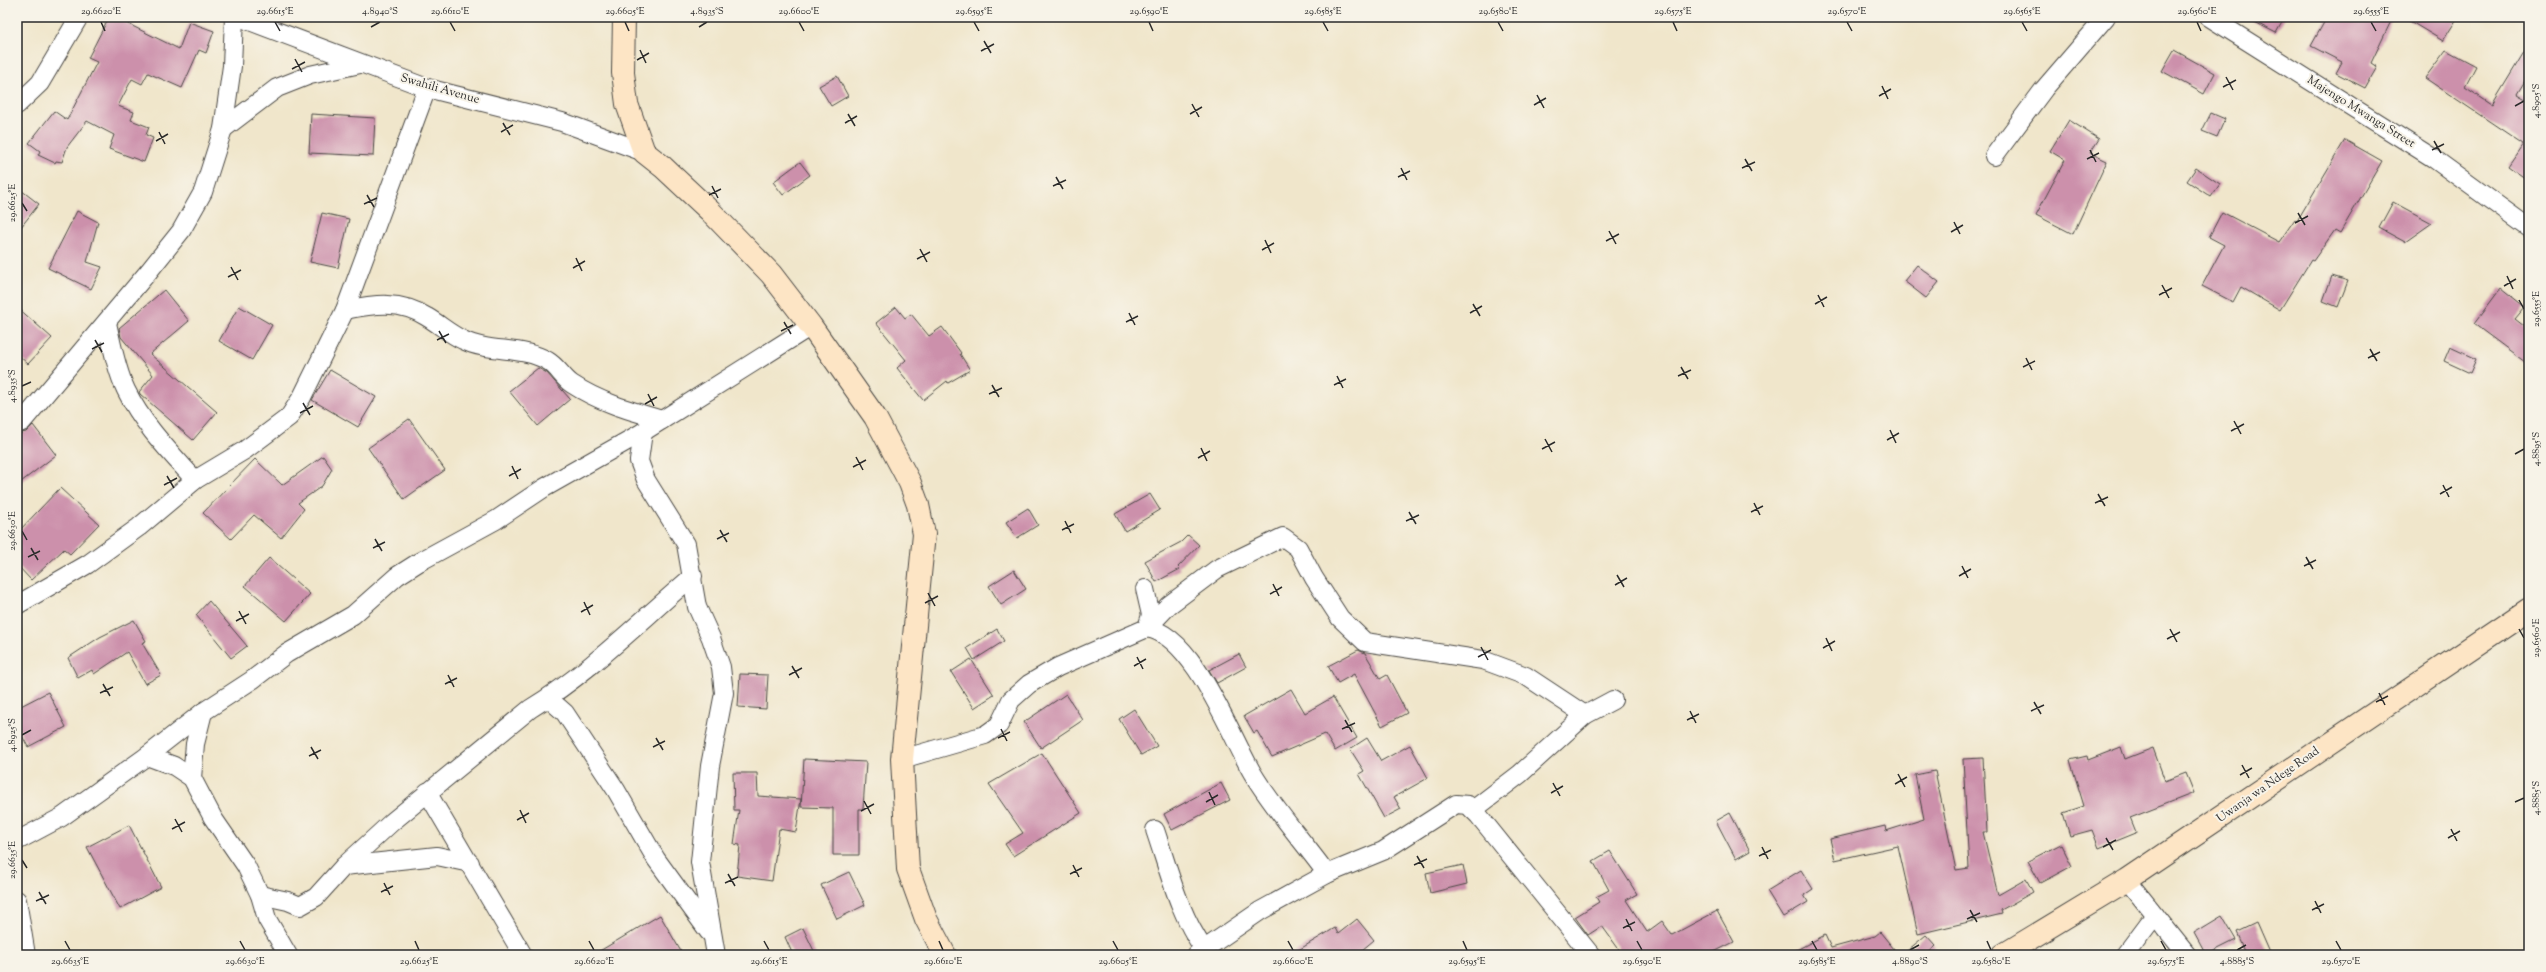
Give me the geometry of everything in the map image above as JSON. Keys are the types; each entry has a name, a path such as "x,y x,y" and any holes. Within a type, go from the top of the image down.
{"street":[{"path":"17,105 40,83 79,17"},
{"path":"17,424 22,422 107,323 181,231 203,192 223,129 232,66 234,17"},
{"name":"Swahili Avenue","path":"239,17 319,46 360,64 427,88 562,122 644,152"},
{"path":"624,17 623,72 627,104 644,152 664,167 710,211 771,274 811,326 875,417 910,483 918,505 924,534 902,759 908,869 926,919 945,955"},
{"path":"1994,156 2044,89 2106,17"},
{"name":"Majengo Mwanga Street","path":"2209,17 2433,158 2529,228"},
{"path":"223,129 277,88 310,75 360,64"},
{"path":"17,605 88,564 140,527 195,480 246,450 289,417 302,397 345,310 427,88"},
{"path":"345,310 378,303 401,306 426,316 462,340 481,347 533,355 548,361 570,383 585,392 626,409 662,420"},
{"path":"107,323 116,363 126,389 141,417 195,480"},
{"path":"17,841 62,817 147,756 203,712 252,680 286,654 353,615 397,576 419,562 496,520 544,488 643,432 811,326"},
{"path":"643,432 639,461 646,480 686,544 693,576 697,607 711,638 721,667 724,693 710,766 700,862 711,934 716,955"},
{"path":"902,759 985,735 999,725 1011,700 1029,684 1058,667 1147,628 1168,605 1217,569 1283,537 1298,548 1314,578 1340,618 1365,642 1483,660 1526,676 1585,715"},
{"path":"260,895 288,901 300,906 316,897 344,866 427,792 474,757 530,709 548,698 604,654 693,576"},
{"path":"1145,589 1151,614 1147,628"},
{"name":"Uwanja wa Ndege Road","path":"2003,955 2127,880 2529,609"},
{"path":"1147,628 1166,634 1187,656 1223,713 1253,774 1327,874"},
{"path":"548,698 565,713 616,790 656,858 711,934"},
{"path":"1472,810 1520,774 1585,715 1613,700"},
{"path":"192,778 195,744 203,712"},
{"path":"147,756 174,766 192,778 213,818 246,866 260,895 267,919 288,955"},
{"path":"427,792 470,863 503,925 523,955"},
{"path":"1155,830 1178,902 1194,935 1200,952 1260,912 1327,874 1383,851 1456,804 1468,805 1540,889 1591,955"},
{"path":"344,866 438,856 470,863"},
{"path":"2127,880 2187,955"},
{"path":"17,900 26,955"},
{"path":"2125,955 2155,915"}],"building":[{"path":"109,17 114,17 179,49 189,22 214,31 206,53 199,50 182,88 148,73 142,84 132,79 118,106 134,112 131,120 149,127 146,135 153,138 144,162 109,149 114,135 87,121 67,147 62,162 56,161 55,163 38,155 40,151 29,143 54,111 67,120 97,62 88,58"},
{"path":"2245,17 2285,17 2276,33"},
{"path":"2327,17 2393,17 2371,63 2377,67 2365,88 2336,73 2342,62 2311,46"},
{"path":"2403,17 2458,17 2443,41"},
{"path":"2529,44 2529,74 2517,94 2529,101 2529,181 2508,166 2523,144 2425,78 2446,50 2476,66 2465,87 2492,105"},
{"path":"2174,50 2215,73 2204,94 2162,71"},
{"path":"837,76 848,96 831,106 819,86"},
{"path":"2211,113 2225,119 2217,137 2202,131"},
{"path":"311,114 375,118 373,156 309,153"},
{"path":"2069,120 2099,139 2090,153 2107,161 2073,234 2036,215 2065,160 2050,151"},
{"path":"2345,140 2382,161 2340,233 2335,230 2313,261 2311,260 2280,310 2241,287 2233,302 2202,286 2224,245 2209,237 2222,212 2279,242 2295,219 2297,221"},
{"path":"800,162 810,175 783,195 773,182"},
{"path":"2196,168 2220,184 2211,197 2187,181"},
{"path":"17,187 39,204 17,232"},
{"path":"2393,202 2432,223 2405,242 2379,228"},
{"path":"77,211 98,222 87,262 102,267 91,289 48,268"},
{"path":"322,213 349,219 338,268 310,262"},
{"path":"1917,265 1939,282 1926,298 1904,281"},
{"path":"2332,276 2348,281 2338,307 2323,301"},
{"path":"2501,288 2525,307 2515,319 2529,330 2529,365 2474,324"},
{"path":"164,290 189,321 150,354 217,412 193,440 140,394 139,392 153,375 121,337 119,328"},
{"path":"239,306 272,325 252,360 219,341"},
{"path":"17,307 52,338 28,364 17,354"},
{"path":"896,307 905,318 911,314 929,336 942,327 961,353 960,354 970,370 948,383 947,381 923,400 897,368 906,360 876,323"},
{"path":"2450,347 2476,359 2470,373 2444,361"},
{"path":"538,368 547,373 570,399 538,426 509,391"},
{"path":"330,370 376,397 358,427 312,400"},
{"path":"409,419 445,470 404,499 368,448"},
{"path":"33,425 56,455 17,485 17,434 26,432"},
{"path":"323,456 332,469 322,486 298,503 304,509 281,538 254,515 231,539 203,513 255,459 282,485"},
{"path":"60,488 99,524 70,554 64,549 31,580 17,565 17,533"},
{"path":"1150,494 1160,510 1125,531 1115,514"},
{"path":"1028,508 1038,525 1017,538 1006,522"},
{"path":"1188,535 1199,545 1178,567 1180,569 1156,582 1145,561 1181,542"},
{"path":"269,558 310,594 286,621 245,586"},
{"path":"1014,570 1026,589 1001,605 989,586"},
{"path":"209,601 247,646 231,658 196,615"},
{"path":"134,620 146,641 142,643 161,675 145,684 127,652 94,674 92,670 78,678 68,658 100,637"},
{"path":"997,629 1004,641 974,660 967,648"},
{"path":"1358,650 1365,653 1380,679 1387,675 1407,713 1382,726 1354,674 1338,683 1328,666"},
{"path":"1239,654 1246,667 1217,683 1209,670"},
{"path":"971,659 994,695 974,708 951,672"},
{"path":"740,674 768,675 766,709 738,707"},
{"path":"1291,689 1305,713 1333,697 1357,738 1335,751 1325,734 1272,757 1257,731 1254,733 1244,716"},
{"path":"48,692 66,727 28,747 17,726 17,708"},
{"path":"1066,694 1083,720 1041,748 1024,722"},
{"path":"1134,709 1157,746 1141,755 1119,719"},
{"path":"1367,738 1381,761 1410,745 1428,778 1394,797 1401,809 1384,818 1359,774 1364,771 1350,749"},
{"path":"2121,747 2125,759 2153,748 2165,781 2186,773 2194,793 2130,818 2136,833 2099,848 2092,830 2070,836 2063,813 2084,806 2070,760 2087,756 2088,760"},
{"path":"1042,753 1081,813 1013,856 1005,844 1023,833 989,784"},
{"path":"1983,758 1987,832 1983,832 1998,895 2026,879 2033,892 2001,910 2002,914 1918,934 1898,846 1835,860 1830,839 1885,826 1886,831 1924,819 1915,775 1935,771 1956,870 1969,868 1963,759"},
{"path":"804,759 866,762 863,809 859,809 859,855 833,855 833,808 801,807"},
{"path":"733,773 757,773 758,796 801,799 796,832 779,829 772,881 737,876 740,845 734,844 739,810 734,810"},
{"path":"1221,783 1230,800 1172,830 1164,814"},
{"path":"1730,813 1750,851 1736,859 1716,821"},
{"path":"129,825 161,887 120,909 87,847"},
{"path":"2061,844 2072,866 2040,883 2028,861"},
{"path":"1610,851 1637,894 1626,900 1647,932 1662,921 1672,935 1717,911 1734,942 1708,955 1623,955 1602,926 1588,935 1575,917 1599,902 1596,897 1609,890 1593,861"},
{"path":"1463,865 1467,884 1430,893 1426,873"},
{"path":"1801,870 1813,889 1804,895 1808,902 1783,917 1767,891"},
{"path":"849,872 865,905 837,919 821,885"},
{"path":"660,915 683,955 593,955"},
{"path":"2222,916 2236,940 2206,955 2194,933"},
{"path":"1357,919 1374,940 1356,955 1290,955 1335,928 1338,934"},
{"path":"2256,923 2270,955 2247,955 2237,932"},
{"path":"803,928 816,955 793,955 785,937"},
{"path":"1880,932 1899,955 1787,955 1825,935 1831,948 1875,936"},
{"path":"1926,935 1936,946 1926,955 1902,955"}]}
